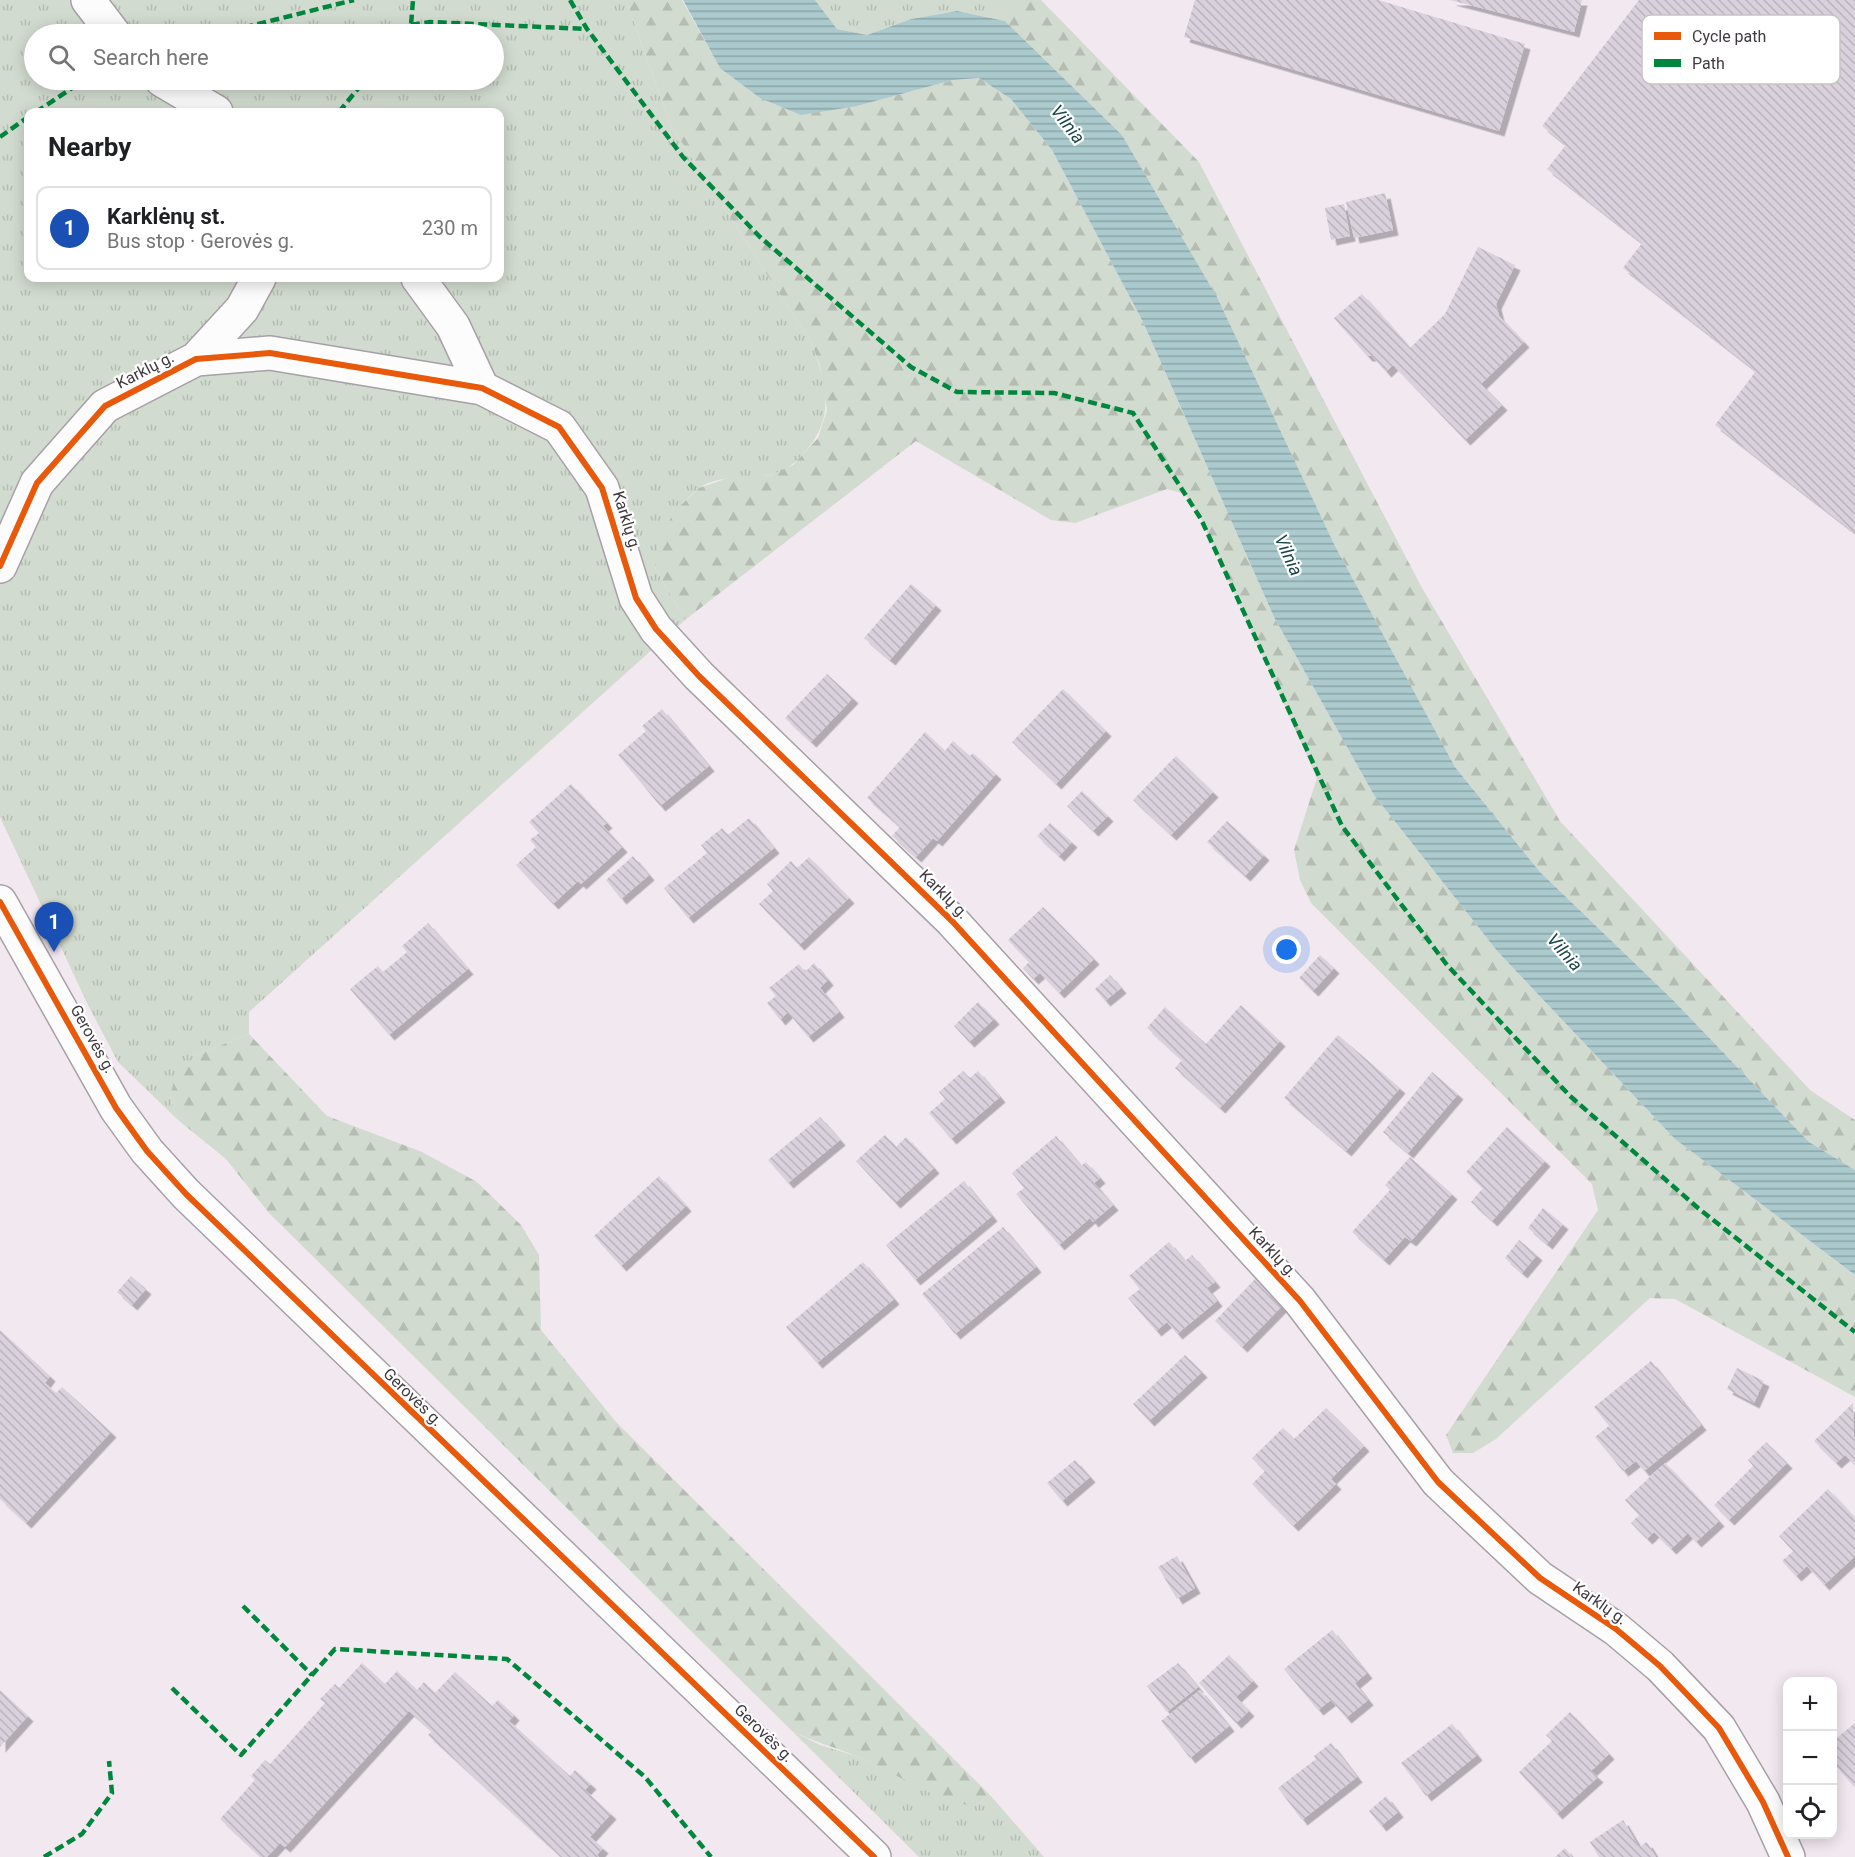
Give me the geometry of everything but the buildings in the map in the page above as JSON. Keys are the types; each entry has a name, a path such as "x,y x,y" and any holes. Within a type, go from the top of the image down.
{"street":[{"path":"88,0 106,24"},
{"path":"179,90 209,108"},
{"path":"196,359 242,309 257,282"},
{"path":"421,282 453,326 482,388"},
{"name":"Karklų g.","path":"0,566 37,483 105,406 196,359 270,353 482,388 559,427 602,488 636,598 656,629 699,676 952,921 1300,1301 1438,1482 1540,1578 1616,1629 1660,1666 1719,1728 1764,1802 1788,1857"},
{"name":"Gerovės g.","path":"0,902 116,1108 147,1151 186,1194 874,1857"}],"green space":[{"path":"0,0 626,0 670,124 812,344 822,374 826,402 820,428 803,454 784,470 774,474 714,481 698,489 689,497 676,515 666,535 655,568 685,620 249,1012 249,1034 196,1055 170,1097 178,1120 118,1062 88,1005 0,817"},
{"path":"626,0 682,0 720,68 857,106 953,80 979,78 1011,99 1052,150 1143,322 1274,617 1374,795 1498,952 1675,1139 1855,1275 1855,1397 1675,1299 1650,1298 1496,1439 1473,1453 1453,1453 1446,1435 1598,1210 1592,1184 1311,903 1300,880 1294,850 1317,778 1201,519 1185,494 1167,489 1075,523 1051,520 916,441 685,620 655,568 658,538 676,510 699,488 728,478 771,475 793,465 818,438 827,410 820,366 812,344 670,124"},
{"path":"815,0 1005,0 1005,21 957,11 911,19 867,35 837,29"},
{"path":"1005,0 1041,0 1199,162 1422,588 1560,821 1810,1090 1855,1120 1855,1170 1809,1142 1673,1000 1540,872 1455,767 1335,546 1217,297 1122,135 1005,21"},
{"path":"249,1034 327,1116 422,1152 477,1182 521,1225 539,1255 541,1330 616,1422 990,1795 975,1806 944,1799 871,1762 792,1731 269,1213 226,1159 178,1120 170,1097 175,1077 196,1055"},
{"path":"792,1731 820,1745 856,1756 975,1806 990,1795 1044,1857 919,1857"}],"water":[{"name":"Vilnia","path":"683,0 815,0 837,29 867,35 911,19 957,11 1005,21 1122,135 1217,297 1335,546 1455,767 1540,872 1673,1000 1809,1142 1855,1170 1855,1275 1675,1139 1498,952 1374,795 1274,617 1143,322 1052,150 1011,99 979,78 953,80 857,106 801,115 760,98 720,68"}],"marked path":[{"path":"258,24 354,0"},
{"path":"411,24 413,0"},
{"path":"570,0 587,29 683,157 760,237 911,367 957,392 1054,393 1133,413 1201,519 1342,826 1447,965 1570,1096 1698,1208 1855,1332"},
{"path":"417,24 430,22 475,24"},
{"path":"504,25 587,29"},
{"path":"42,108 69,90"},
{"path":"342,108 357,90"},
{"path":"0,137 24,120"},
{"path":"243,1606 312,1675"},
{"path":"172,1688 241,1755 335,1649 507,1659 645,1777 711,1857"},
{"path":"44,1857 82,1834 112,1793 109,1761"}],"cycle path":[{"path":"0,566 37,483 105,406 196,359 270,353 482,388 559,427 602,488 636,598 656,629 699,676 952,921 1300,1301 1438,1482 1540,1578 1616,1629 1660,1666 1719,1728 1763,1802 1788,1857"},
{"path":"0,902 116,1108 147,1151 186,1194 874,1857"}],"place":[{"name":"Karklėnų st.","path":"54,952"}]}
